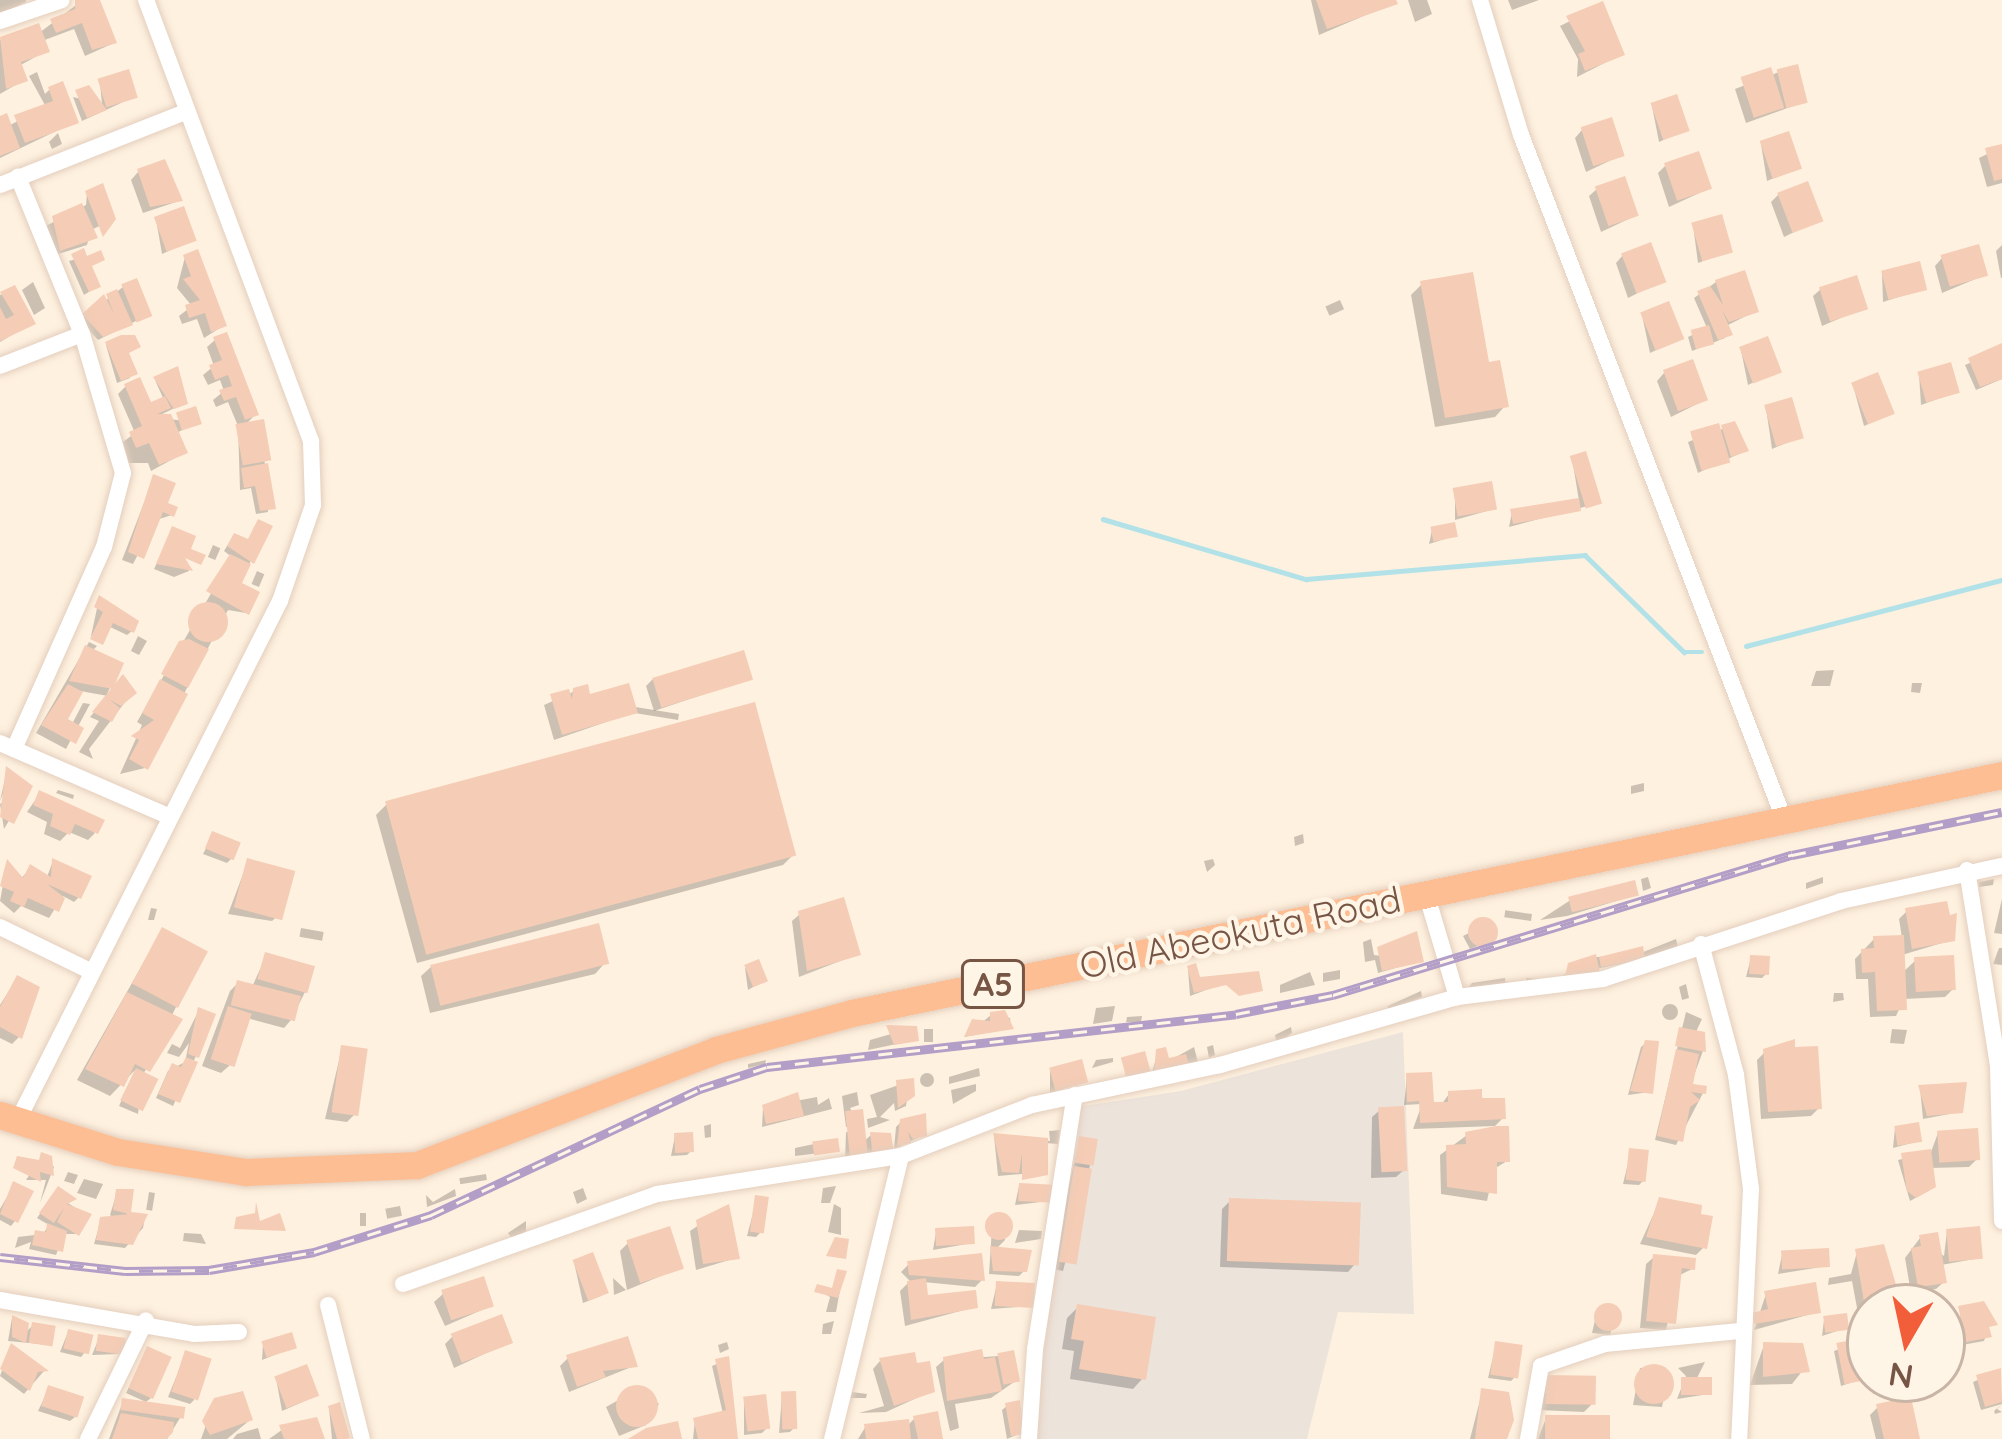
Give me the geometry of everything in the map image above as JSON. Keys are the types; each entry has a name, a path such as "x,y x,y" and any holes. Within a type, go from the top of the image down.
{"highway":[{"name":"Old Abeokuta Road","path":"9,1118 118,1152 246,1172 417,1165 716,1051 852,1013 2002,775"}],"street":[{"path":"0,21 62,0"},
{"path":"9,1118 280,601 305,538 316,475 242,250 185,112 146,0"},
{"path":"1480,0 1521,135 1784,818"},
{"path":"0,184 185,112"},
{"path":"18,177 82,334 120,445 117,508 7,746 168,816"},
{"path":"0,366 82,334"},
{"path":"403,1284 657,1194 901,1156 975,1123 1076,1095 1345,1034 1456,997 1603,979 1702,944 1967,871 2002,866"},
{"path":"1967,871 1998,1066 2002,1221"},
{"path":"1426,892 1456,997"},
{"path":"0,927 88,970"},
{"path":"1702,944 1736,1075 1750,1189 1738,1331 1739,1439"},
{"path":"1029,1439 1035,1349 1076,1095"},
{"path":"832,1439 901,1156"},
{"path":"0,1300 146,1320 194,1334 239,1332"},
{"path":"328,1305 362,1439"},
{"path":"88,1439 146,1320"},
{"path":"1528,1439 1541,1366 1663,1334 1738,1331"}],"shaded area":[{"path":"1403,1032 1414,1314 1338,1312 1307,1439 1032,1439 1077,1107 1181,1091"}],"building":[{"path":"75,0 100,0 117,43 92,50 82,23 56,33 50,19 75,9"},
{"path":"1316,0 1396,0 1398,4 1327,29"},
{"path":"1603,1 1625,55 1585,71 1578,54 1585,51 1566,16"},
{"path":"39,23 50,52 21,62 28,81 6,89 0,37"},
{"path":"1798,64 1808,103 1786,108 1777,69"},
{"path":"1771,67 1784,108 1754,118 1741,77"},
{"path":"129,69 138,98 106,107 97,79"},
{"path":"63,81 79,123 25,143 14,115 53,101 48,87"},
{"path":"89,85 107,110 87,118 75,90"},
{"path":"1677,94 1690,131 1663,140 1651,103"},
{"path":"7,113 20,148 0,156 0,116"},
{"path":"1612,117 1625,156 1593,166 1581,127"},
{"path":"1789,131 1802,169 1773,179 1760,141"},
{"path":"2002,144 2002,179 1994,181 1985,148"},
{"path":"1699,151 1712,189 1677,201 1664,163"},
{"path":"165,159 183,201 150,207 137,169"},
{"path":"1625,176 1639,216 1608,226 1595,186"},
{"path":"1808,181 1823,221 1793,233 1777,193"},
{"path":"103,183 116,219 103,237 85,191"},
{"path":"82,203 98,238 60,251 52,216"},
{"path":"184,206 197,241 167,252 154,217"},
{"path":"1722,214 1733,252 1702,261 1691,223"},
{"path":"1651,242 1666,282 1637,294 1621,253"},
{"path":"1979,244 1988,276 1950,287 1941,255"},
{"path":"84,248 87,256 101,250 105,260 92,266 101,287 89,292 71,254"},
{"path":"198,249 227,326 211,332 205,313 189,318 185,305 200,300 183,279 191,276 183,255"},
{"path":"1920,261 1927,290 1888,300 1881,271"},
{"path":"1745,270 1759,312 1729,322 1722,310 1733,335 1718,340 1697,291 1710,286 1723,305 1715,280"},
{"path":"1473,272 1489,362 1500,360 1509,407 1445,418 1420,281"},
{"path":"1857,275 1868,309 1830,322 1819,287"},
{"path":"137,278 152,316 137,322 121,284"},
{"path":"15,285 36,324 0,341 0,307 6,319 14,315 0,292"},
{"path":"117,289 133,325 103,337 82,314 104,294 114,314 106,294"},
{"path":"1669,301 1684,339 1656,351 1640,313"},
{"path":"1709,325 1714,344 1696,349 1691,330"},
{"path":"227,332 259,415 245,420 236,397 224,401 219,390 232,386 228,375 215,380 209,365 222,360 213,337"},
{"path":"135,335 141,347 129,353 138,374 121,381 105,342"},
{"path":"1768,336 1782,372 1753,384 1739,347"},
{"path":"2002,343 2002,379 1980,387 1968,358"},
{"path":"1693,359 1708,400 1678,411 1663,370"},
{"path":"1951,362 1960,393 1926,402 1917,372"},
{"path":"178,366 188,404 174,409 153,377"},
{"path":"1878,372 1895,414 1868,425 1851,383"},
{"path":"140,377 151,402 165,396 171,408 157,414 171,414 188,453 159,465 149,443 136,448 129,432 142,426 124,384"},
{"path":"1792,397 1804,438 1776,446 1764,405"},
{"path":"196,406 202,424 182,431 176,412"},
{"path":"264,419 271,460 243,465 235,424"},
{"path":"1735,421 1749,451 1731,457 1721,425"},
{"path":"1719,423 1730,462 1701,471 1690,431"},
{"path":"1586,451 1602,504 1586,509 1570,456"},
{"path":"268,463 276,509 260,511 255,486 244,488 241,468"},
{"path":"153,474 176,483 168,503 178,507 174,517 163,512 144,559 128,552"},
{"path":"1492,481 1497,510 1458,517 1453,488"},
{"path":"1579,498 1581,511 1513,524 1510,509"},
{"path":"258,519 273,526 254,564 227,546 234,533 248,539"},
{"path":"1455,522 1458,537 1433,541 1430,527"},
{"path":"172,526 196,536 191,549 206,555 201,565 185,558 193,571 156,564"},
{"path":"230,554 251,564 242,583 260,592 249,615 206,591"},
{"path":"99,595 139,621 134,633 113,623 103,645 90,639 103,612 94,607"},
{"path":"208,602 222,608 228,622 222,636 208,642 194,636 188,622 194,608"},
{"path":"189,639 209,649 188,688 161,674 179,641"},
{"path":"85,645 124,663 113,689 69,681"},
{"path":"744,650 753,680 661,708 652,678"},
{"path":"123,674 137,693 121,706 110,700 120,708 112,722 92,712"},
{"path":"160,679 188,694 148,770 129,759 139,740 131,736 154,720 142,713"},
{"path":"629,683 638,713 562,735 550,694 569,689 572,699 573,688 588,684 590,694"},
{"path":"68,684 83,692 68,719 84,728 76,744 41,725"},
{"path":"755,702 796,856 426,955 385,801"},
{"path":"6,766 33,786 14,824 0,817"},
{"path":"39,790 105,820 98,834 75,824 70,835 50,826 53,814 33,805"},
{"path":"212,831 241,843 234,860 205,849"},
{"path":"52,858 92,876 81,899 47,884 65,898 59,912 28,898 24,907 10,901 14,892 0,886 7,859 23,878 30,864 51,877"},
{"path":"247,858 295,871 282,920 234,907"},
{"path":"1635,880 1639,896 1572,912 1568,897"},
{"path":"844,897 861,955 807,971 798,911"},
{"path":"1947,901 1950,915 1957,913 1955,941 1912,949 1905,908"},
{"path":"1483,917 1498,932 1483,947 1468,932"},
{"path":"599,923 609,964 440,1006 430,965"},
{"path":"162,927 208,951 178,1008 132,984"},
{"path":"1417,931 1424,962 1382,971 1377,947"},
{"path":"1904,935 1907,1010 1877,1011 1875,972 1862,973 1861,949 1874,948 1873,936"},
{"path":"1643,946 1645,959 1601,967 1599,957"},
{"path":"265,952 315,966 307,993 257,979"},
{"path":"1596,954 1600,973 1564,982 1568,963"},
{"path":"1750,955 1770,956 1769,975 1749,974"},
{"path":"1954,955 1956,990 1916,992 1914,957"},
{"path":"759,959 768,981 753,987 744,965"},
{"path":"1196,963 1200,977 1259,971 1263,991 1239,996 1226,985 1194,993 1187,966"},
{"path":"17,975 40,987 22,1039 0,1027 0,1007"},
{"path":"237,980 301,996 295,1021 231,1005"},
{"path":"127,992 183,1019 150,1072 135,1064 124,1087 85,1069"},
{"path":"228,1006 252,1014 234,1067 211,1059"},
{"path":"198,1007 216,1014 199,1058 188,1054"},
{"path":"1005,1010 1014,1029 964,1037 972,1019 990,1021 990,1012"},
{"path":"886,1025 917,1026 919,1041 894,1045"},
{"path":"1679,1027 1705,1032 1706,1052 1675,1046"},
{"path":"1795,1039 1795,1047 1818,1046 1822,1109 1768,1112 1763,1049"},
{"path":"1645,1040 1659,1041 1653,1094 1630,1091"},
{"path":"341,1045 368,1049 358,1116 332,1112"},
{"path":"1166,1047 1169,1058 1186,1054 1190,1069 1154,1074 1156,1049"},
{"path":"1676,1049 1699,1054 1693,1084 1707,1086 1706,1094 1691,1092 1700,1100 1690,1107 1683,1142 1657,1136"},
{"path":"1145,1051 1152,1077 1128,1084 1121,1057"},
{"path":"186,1057 198,1062 180,1103 158,1094 172,1063 181,1067"},
{"path":"1082,1059 1088,1082 1055,1091 1049,1068"},
{"path":"136,1068 158,1079 143,1111 120,1100"},
{"path":"1432,1072 1434,1102 1448,1102 1448,1091 1482,1089 1482,1098 1505,1098 1506,1119 1420,1123 1419,1101 1407,1102 1406,1073"},
{"path":"914,1078 915,1096 898,1108 896,1080"},
{"path":"1967,1082 1963,1113 1927,1116 1918,1085"},
{"path":"798,1092 804,1116 766,1124 762,1105"},
{"path":"1404,1106 1407,1171 1381,1172 1378,1107"},
{"path":"863,1109 868,1157 850,1159 845,1111"},
{"path":"926,1113 927,1136 913,1139 908,1132 911,1143 897,1146 900,1119"},
{"path":"1919,1122 1922,1142 1897,1146 1894,1126"},
{"path":"1509,1126 1510,1162 1497,1162 1497,1194 1447,1187 1446,1145 1466,1144 1465,1132"},
{"path":"1978,1128 1980,1160 1939,1163 1937,1131"},
{"path":"693,1132 694,1152 675,1153 674,1133"},
{"path":"870,1132 891,1133 894,1154 873,1157"},
{"path":"993,1133 1048,1138 1048,1175 1022,1180 1022,1154 1019,1173 1002,1172"},
{"path":"1079,1136 1098,1139 1094,1166 1075,1163"},
{"path":"838,1138 840,1152 814,1155 812,1142"},
{"path":"1629,1148 1649,1150 1646,1182 1626,1180"},
{"path":"1931,1149 1936,1187 1916,1198 1907,1191 1901,1153"},
{"path":"41,1152 52,1156 54,1176 40,1172 41,1182 13,1168 17,1156 39,1160"},
{"path":"1074,1166 1092,1169 1077,1265 1059,1262"},
{"path":"13,1181 34,1191 18,1223 0,1214"},
{"path":"1019,1183 1053,1185 1052,1203 1018,1201"},
{"path":"58,1186 77,1199 67,1204 92,1214 79,1236 57,1222 64,1208 54,1223 39,1213"},
{"path":"116,1189 134,1189 131,1212 148,1214 133,1245 96,1240 100,1217 129,1214 113,1210"},
{"path":"755,1195 769,1197 764,1234 750,1232"},
{"path":"1659,1197 1702,1205 1701,1214 1713,1216 1707,1249 1646,1237"},
{"path":"1229,1198 1361,1203 1359,1266 1227,1261"},
{"path":"256,1202 260,1221 280,1213 286,1231 234,1229 236,1217 255,1213"},
{"path":"729,1204 740,1259 703,1264 696,1220"},
{"path":"999,1212 1009,1216 1013,1226 1009,1236 999,1240 989,1236 985,1226 989,1216"},
{"path":"47,1223 67,1231 63,1252 32,1245 35,1230 46,1232"},
{"path":"670,1226 684,1269 640,1283 626,1240"},
{"path":"974,1226 975,1244 936,1246 935,1228"},
{"path":"1980,1226 1983,1259 1949,1262 1946,1229"},
{"path":"1938,1232 1947,1283 1917,1283 1911,1248 1921,1246 1919,1235"},
{"path":"835,1237 849,1239 846,1259 826,1256"},
{"path":"1884,1244 1896,1283 1861,1283 1855,1249"},
{"path":"990,1246 1032,1250 1027,1272 993,1271"},
{"path":"1829,1248 1830,1267 1782,1269 1781,1251"},
{"path":"593,1252 609,1293 588,1301 572,1260"},
{"path":"982,1253 985,1281 909,1275 907,1261"},
{"path":"1653,1254 1696,1258 1695,1270 1682,1268 1676,1324 1646,1321"},
{"path":"837,1269 847,1271 838,1298 814,1292 817,1284 832,1288"},
{"path":"484,1276 494,1306 451,1320 441,1290"},
{"path":"926,1278 928,1295 976,1290 978,1308 911,1320 907,1281"},
{"path":"996,1281 1035,1283 1034,1308 995,1306"},
{"path":"1816,1282 1821,1313 1754,1324 1752,1313 1768,1309 1764,1291"},
{"path":"1984,1301 1998,1325 1989,1327 1992,1337 1966,1342 1966,1304"},
{"path":"1608,1303 1618,1307 1622,1317 1618,1327 1608,1331 1598,1327 1594,1317 1598,1307"},
{"path":"1077,1304 1156,1317 1146,1380 1079,1369 1084,1341 1071,1339"},
{"path":"1846,1313 1846,1330 1825,1333 1823,1316"},
{"path":"502,1314 513,1343 462,1363 451,1334"},
{"path":"12,1315 29,1323 26,1343 12,1337"},
{"path":"32,1322 56,1326 52,1346 29,1343"},
{"path":"68,1329 93,1335 89,1354 64,1348"},
{"path":"292,1332 297,1348 266,1358 261,1341"},
{"path":"98,1334 126,1338 123,1355 96,1351"},
{"path":"628,1336 638,1367 603,1371 606,1377 577,1387 566,1355"},
{"path":"1495,1341 1523,1345 1518,1379 1490,1375"},
{"path":"1846,1341 1846,1384 1836,1343"},
{"path":"1763,1342 1803,1343 1810,1372 1763,1377"},
{"path":"11,1343 49,1371 38,1372 30,1391 0,1369"},
{"path":"147,1346 172,1357 153,1399 128,1388"},
{"path":"982,1349 984,1359 995,1357 1002,1391 947,1401 943,1357"},
{"path":"185,1350 212,1359 198,1400 171,1392"},
{"path":"1014,1350 1020,1381 1003,1385 997,1353"},
{"path":"915,1352 917,1363 930,1361 935,1392 894,1406 879,1358"},
{"path":"729,1356 738,1439 698,1439 693,1418 726,1410 715,1359"},
{"path":"307,1364 319,1396 287,1408 274,1377"},
{"path":"1654,1364 1668,1370 1674,1384 1668,1398 1654,1404 1640,1398 1634,1384 1640,1370"},
{"path":"2001,1368 2002,1402 1985,1407 1976,1375"},
{"path":"1546,1375 1596,1376 1595,1405 1545,1404"},
{"path":"1681,1377 1712,1377 1712,1395 1681,1395"},
{"path":"48,1385 84,1397 77,1418 41,1406"},
{"path":"637,1385 652,1391 658,1406 652,1421 637,1427 622,1421 616,1406 622,1391"},
{"path":"1481,1388 1509,1392 1514,1420 1507,1439 1475,1439"},
{"path":"243,1391 253,1420 210,1435 202,1421 214,1398"},
{"path":"796,1391 797,1429 782,1430 781,1392"},
{"path":"766,1394 770,1429 747,1432 743,1397"},
{"path":"122,1398 185,1407 184,1419 120,1410"},
{"path":"1020,1400 1024,1434 1011,1436 1005,1403"},
{"path":"340,1402 350,1438 346,1439 337,1439 328,1406"},
{"path":"1912,1403 1920,1439 1884,1439 1876,1404"},
{"path":"938,1411 943,1439 918,1439 913,1416"},
{"path":"121,1413 174,1422 173,1432 167,1439 112,1439"},
{"path":"1545,1415 1610,1415 1610,1439 1545,1439"},
{"path":"317,1417 325,1439 284,1439 279,1425"},
{"path":"909,1419 911,1439 866,1439 864,1424"},
{"path":"678,1421 682,1439 628,1439 646,1428"}],"waterway":[{"path":"1103,519 1306,579 1585,555 1684,652 1702,652"},
{"path":"1746,646 2002,580"}],"railway":[{"path":"0,1257 125,1271 209,1270 314,1252 431,1215 700,1089 767,1067 1236,1014 1333,995 1792,855 2002,812"}]}
